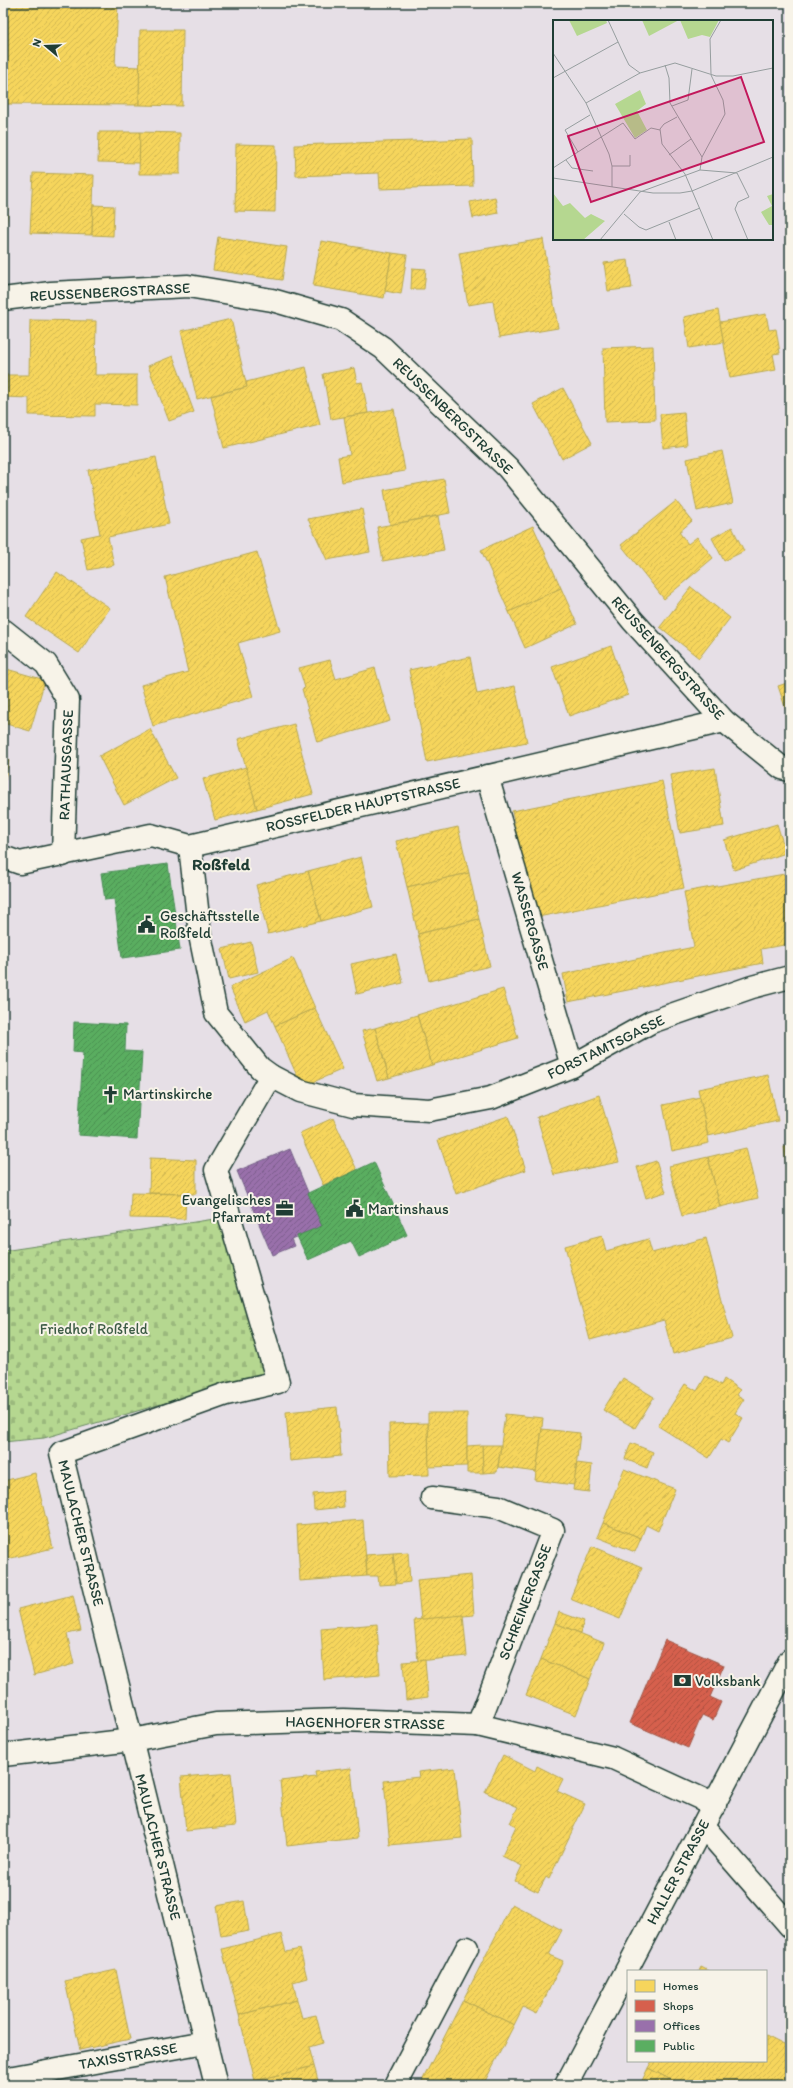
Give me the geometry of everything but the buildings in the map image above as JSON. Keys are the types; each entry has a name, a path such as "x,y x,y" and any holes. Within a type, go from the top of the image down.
{"street":[{"name":"REUSSENBERGSTRASSE","path":"3,299 51,293 188,286 272,300 341,320 383,348 508,468 633,621 724,721 782,768 790,770"},
{"name":"RATHAUSGASSE","path":"3,630 46,664 68,700 63,855"},
{"name":"ROSSFELDER HAUPTSTRASSE","path":"3,858 20,863 151,835 190,846 724,721"},
{"name":"WASSERGASSE","path":"487,776 572,1066"},
{"name":"FORSTAMTSGASSE","path":"190,846 200,935 216,1013 260,1068 271,1076 300,1092 353,1105 429,1110 491,1098 572,1066 651,1022 752,987 790,977"},
{"name":"MAULACHER STRASSE","path":"216,2085 61,1452 226,1394 278,1382 216,1170 271,1076"},
{"name":"SCHREINERGASSE","path":"432,1498 498,1507 553,1530 478,1725"},
{"name":"HALLER STRASSE","path":"566,2085 715,1805 790,1660"},
{"name":"HAGENHOFER STRASSE","path":"3,1754 132,1740 216,1724 342,1720 478,1725 613,1758 715,1805"},
{"path":"703,1826 790,1926"},
{"path":"395,2085 467,1948"},
{"name":"TAXISSTRASSE","path":"3,2079 206,2042"}],"green space":[{"name":"Friedhof Roßfeld","path":"221,1218 265,1374 44,1438 3,1442 3,1251"}],"place":[{"name":"Geschäftsstelle Roßfeld","path":"147,925"},
{"name":"Martinskirche","path":"110,1094"},
{"name":"Evangelisches Pfarramt","path":"284,1209"},
{"name":"Martinshaus","path":"355,1209"},
{"name":"Volksbank","path":"682,1681"}],"district":[{"name":"Roßfeld","path":"221,864"}]}
